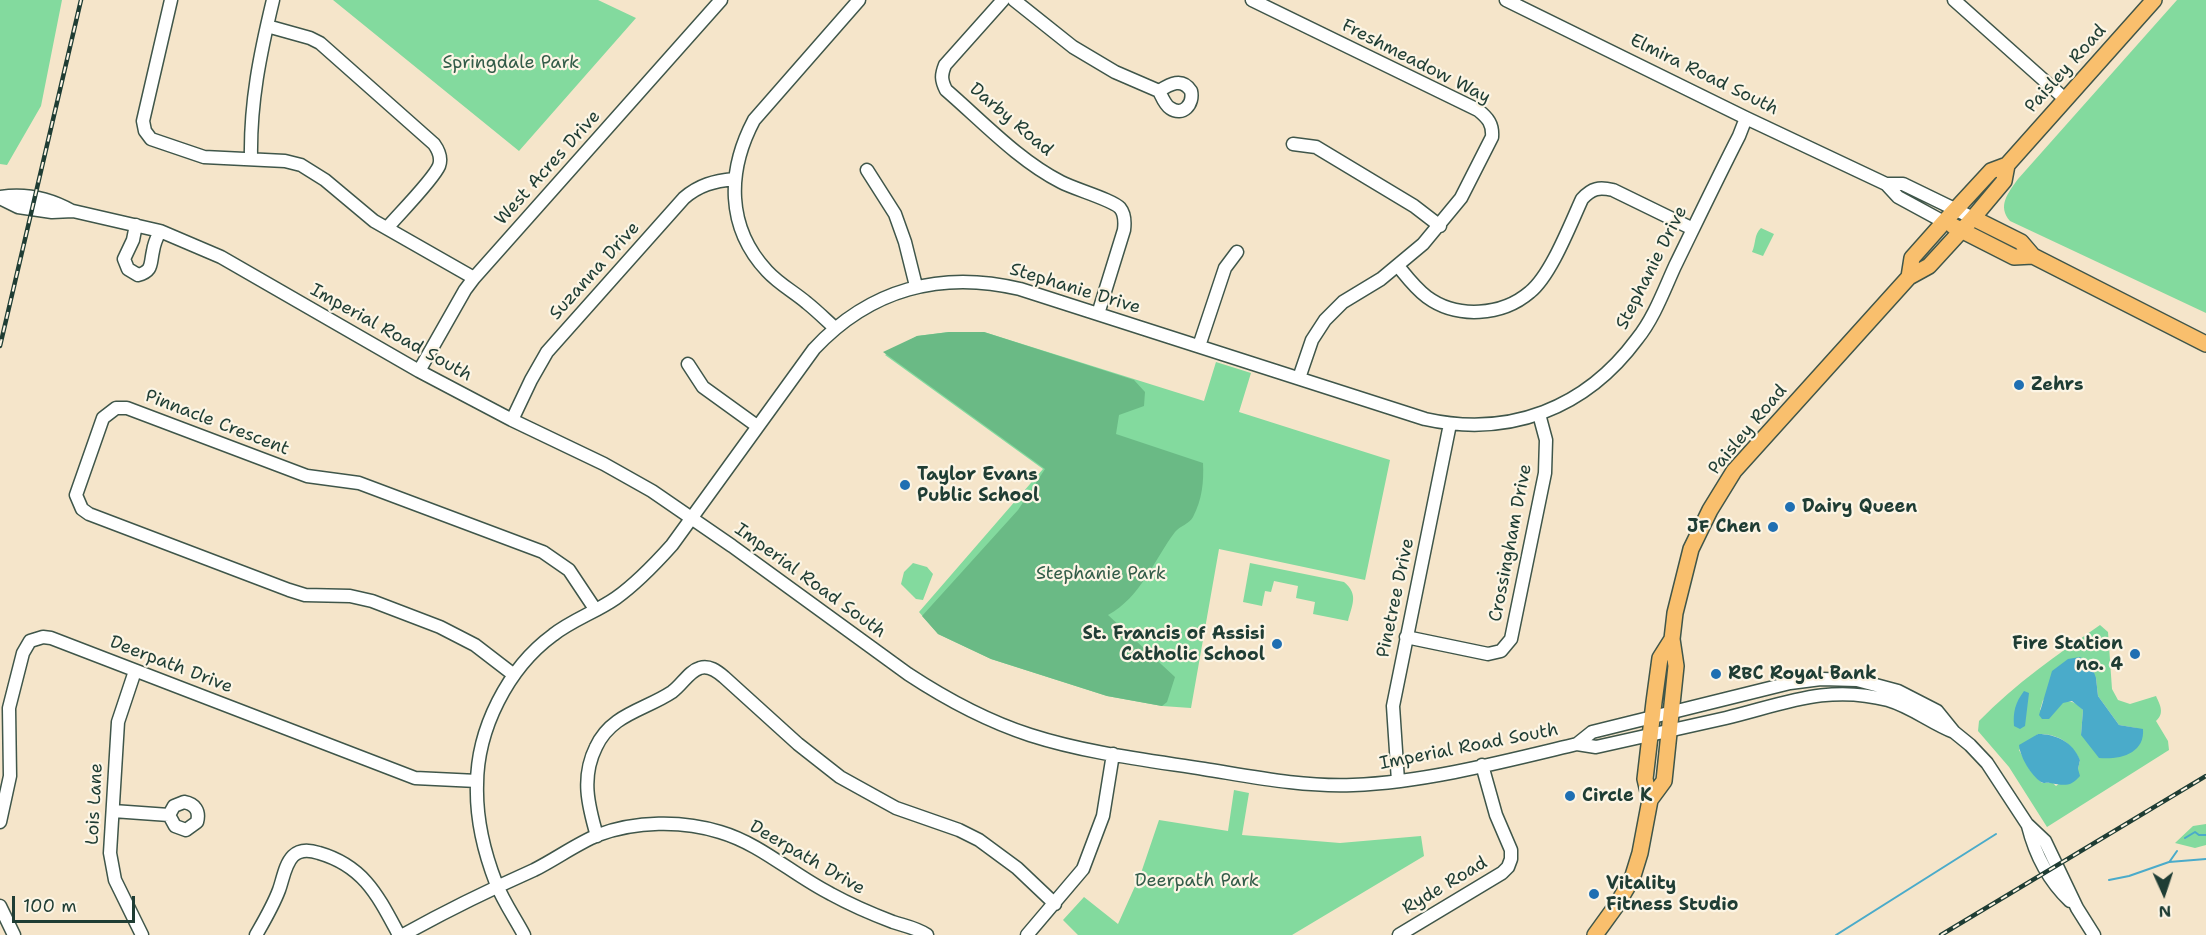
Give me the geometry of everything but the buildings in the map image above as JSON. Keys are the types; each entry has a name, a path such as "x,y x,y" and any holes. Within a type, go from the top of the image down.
{"main road":[{"name":"Paisley Road","path":"1909,277 1912,258 1991,171 2007,165 2154,0"},
{"name":"Paisley Road","path":"1650,800 1664,781 1676,666 1672,639 1675,613 1691,549 1710,510 1734,471 1909,277 1929,266 1973,218 2004,181 2007,165"},
{"name":"Elmira Road South","path":"1973,218 2021,243 2032,256 2206,344"},
{"name":"Elmira Road South","path":"1944,222 2014,257 2032,256"},
{"name":"Paisley Road","path":"1595,935 1632,879 1646,830 1650,800 1645,780 1660,658 1672,639"}],"street":[{"path":"171,0 143,122 145,131 151,139 204,157 285,161 308,168 364,214 474,278"},
{"path":"251,158 252,103 273,0"},
{"name":"West Acres Drive","path":"419,371 474,278 721,0"},
{"path":"835,328 776,280 756,258 740,226 734,179 742,143 754,120 859,0"},
{"name":"Darby Road","path":"1003,0 945,65 941,75 942,82 946,90 1029,162 1059,182 1114,203 1120,208 1125,221 1124,230 1098,314"},
{"path":"1014,0 1073,47 1116,72 1159,91"},
{"name":"Freshmeadow Way","path":"1252,0 1463,103 1487,117 1491,124 1492,137 1467,188 1440,226 1424,244 1398,266 1334,310 1312,340 1299,378"},
{"name":"Elmira Road South","path":"1506,0 1520,3 1746,118 1886,184 1898,197 1944,222"},
{"path":"1954,0 2066,99"},
{"path":"267,26 320,43 434,144 439,151 440,160 434,174 387,228"},
{"name":"Stephanie Drive","path":"524,935 497,886 484,844 478,809 477,781 487,727 514,675 534,652 552,636 614,599 657,562 692,518 814,349 835,328 877,301 916,286 958,281 993,283 1020,289 1425,418 1450,424 1514,421 1539,414 1574,398 1601,380 1639,337 1746,118"},
{"path":"1293,144 1316,147 1414,206 1440,226"},
{"path":"867,170 895,214 916,286"},
{"name":"Suzanna Drive","path":"512,420 538,364 547,352 684,198 705,184 734,179"},
{"name":"Elmira Road South","path":"1886,184 1903,184 1973,218"},
{"path":"1398,266 1428,297 1457,310 1481,312 1506,307 1531,292 1546,272 1582,199 1590,190 1601,187 1613,190 1693,229"},
{"name":"Imperial Road South","path":"0,197 18,194 55,201 73,211 160,231 221,257 419,371 630,478 692,518 931,690 994,721 1031,735 1113,754 1292,783 1353,785 1398,781 1577,744 1596,747 1811,696 1839,693 1871,697 1905,706 1936,725 1954,732"},
{"path":"136,225 124,259 128,269 138,274 148,271 151,266 160,231"},
{"path":"1199,346 1225,268 1237,252"},
{"path":"688,364 703,387 757,426"},
{"name":"Pinnacle Crescent","path":"514,675 475,645 440,627 372,601 350,596 305,595 89,514 82,509 76,495 103,418 116,408 127,408 307,476 359,483 543,552 569,570 595,609"},
{"name":"Crossingham Drive","path":"1406,637 1488,654 1501,651 1511,639 1545,473 1546,440 1539,414"},
{"name":"Pinetree Drive","path":"1398,781 1393,706 1450,424"},
{"name":"Deerpath Drive","path":"0,822 10,776 9,708 22,653 30,641 43,637 51,638 415,778 477,781"},
{"path":"597,836 588,806 586,780 592,756 602,736 619,718 663,698 675,690 692,672 707,667 716,670 798,744 840,777 896,808 960,830 979,840 1017,868 1055,904"},
{"name":"Lois Lane","path":"135,671 119,716 112,867 115,880 142,935"},
{"name":"Imperial Road South","path":"1577,744 1592,732 1790,683 1814,680 1857,680 1890,688 1937,711 1954,732 1970,745 1987,764 2027,824 2045,841 2077,908 2094,935"},
{"path":"1027,935 1083,869 1103,816 1113,754"},
{"name":"Ryde Road","path":"1399,935 1502,873 1508,867 1511,850 1496,815 1482,765"},
{"path":"113,812 169,815"},
{"name":"Deerpath Drive","path":"401,935 550,862 597,836 627,828 662,824 720,831 762,850 831,894 927,935"},
{"path":"256,935 293,856 300,851 311,850 333,857 354,869 370,885 401,935"},
{"path":"0,906 14,935"}],"green space":[{"path":"0,0 62,0 41,106 7,165 0,164"},
{"name":"Springdale Park","path":"333,0 598,0 636,18 519,151"},
{"path":"2177,0 2206,0 2206,313 2010,221 2004,210 2005,200 2018,179"},
{"path":"1761,228 1774,234 1763,256 1752,252 1757,233"},
{"name":"Stephanie Park","path":"949,332 984,332 1204,401 1216,362 1251,373 1239,412 1390,460 1365,580 1219,549 1191,708 1162,706 1107,696 991,659 938,634 919,612 1043,469 885,355 917,336"},
{"path":"949,332 984,332 1134,380 1145,392 1144,406 1119,415 1116,434 1203,463 1202,491 1193,517 1175,532 1138,588 1108,615 1175,677 1167,702 1162,706 1107,696 991,659 938,634 922,616 1018,510 1045,469 883,352 917,336"},
{"path":"913,563 927,567 933,574 923,600 916,599 901,584 904,572"},
{"path":"1250,563 1344,582 1349,586 1353,595 1348,621 1313,614 1315,602 1296,598 1298,586 1274,581 1271,592 1265,591 1262,606 1243,602"},
{"path":"2100,625 2108,632 2112,689 2118,700 2130,704 2156,696 2161,712 2156,721 2168,741 2169,750 2047,827 2009,767 1978,731 1979,721 2022,682","holes":["2096,678 2098,696 2119,725 2136,728 2081,735 2083,710 2078,705 2068,701 2040,710 2043,700","2038,734 2063,740 2080,760 2078,769 2056,786 2053,783 2042,783 2030,770 2019,750"]},
{"name":"Deerpath Park","path":"1234,790 1249,793 1242,835 1340,843 1421,836 1424,856 1292,935 1078,935 1063,920 1084,897 1118,924 1141,873 1159,820 1228,831"},
{"path":"2206,824 2206,845 2195,848 2175,843 2193,826"}],"water":[{"path":"2080,657 2092,667 2098,696 2119,725 2143,729 2140,744 2129,754 2115,758 2099,758 2081,735 2083,710 2072,701 2063,703 2049,719 2042,719 2039,715 2052,671 2068,659"},
{"path":"2024,691 2029,693 2025,726 2020,729 2014,726 2014,716 2015,708"},
{"path":"2038,734 2057,737 2073,748 2080,760 2078,769 2080,776 2076,780 2066,785 2044,783 2033,775 2024,760 2019,745"}],"waterway":[{"path":"2185,838 2195,832 2199,835 2206,835"},
{"path":"1836,935 1996,834"},
{"path":"2170,861 2177,851"},
{"path":"2109,880 2129,876 2169,862 2206,859"}],"railway":[{"path":"0,346 81,0"},
{"path":"1941,935 2206,776"}],"place":[{"name":"Zehrs","path":"2019,385"},
{"name":"Taylor Evans Public School","path":"905,485"},
{"name":"Dairy Queen","path":"1790,507"},
{"name":"JF Chen","path":"1773,527"},
{"name":"St. Francis of Assisi Catholic School","path":"1277,644"},
{"name":"Fire Station no. 4","path":"2135,654"},
{"name":"RBC Royal Bank","path":"1716,674"},
{"name":"Circle K","path":"1570,796"},
{"name":"Vitality Fitness Studio","path":"1594,894"}]}
